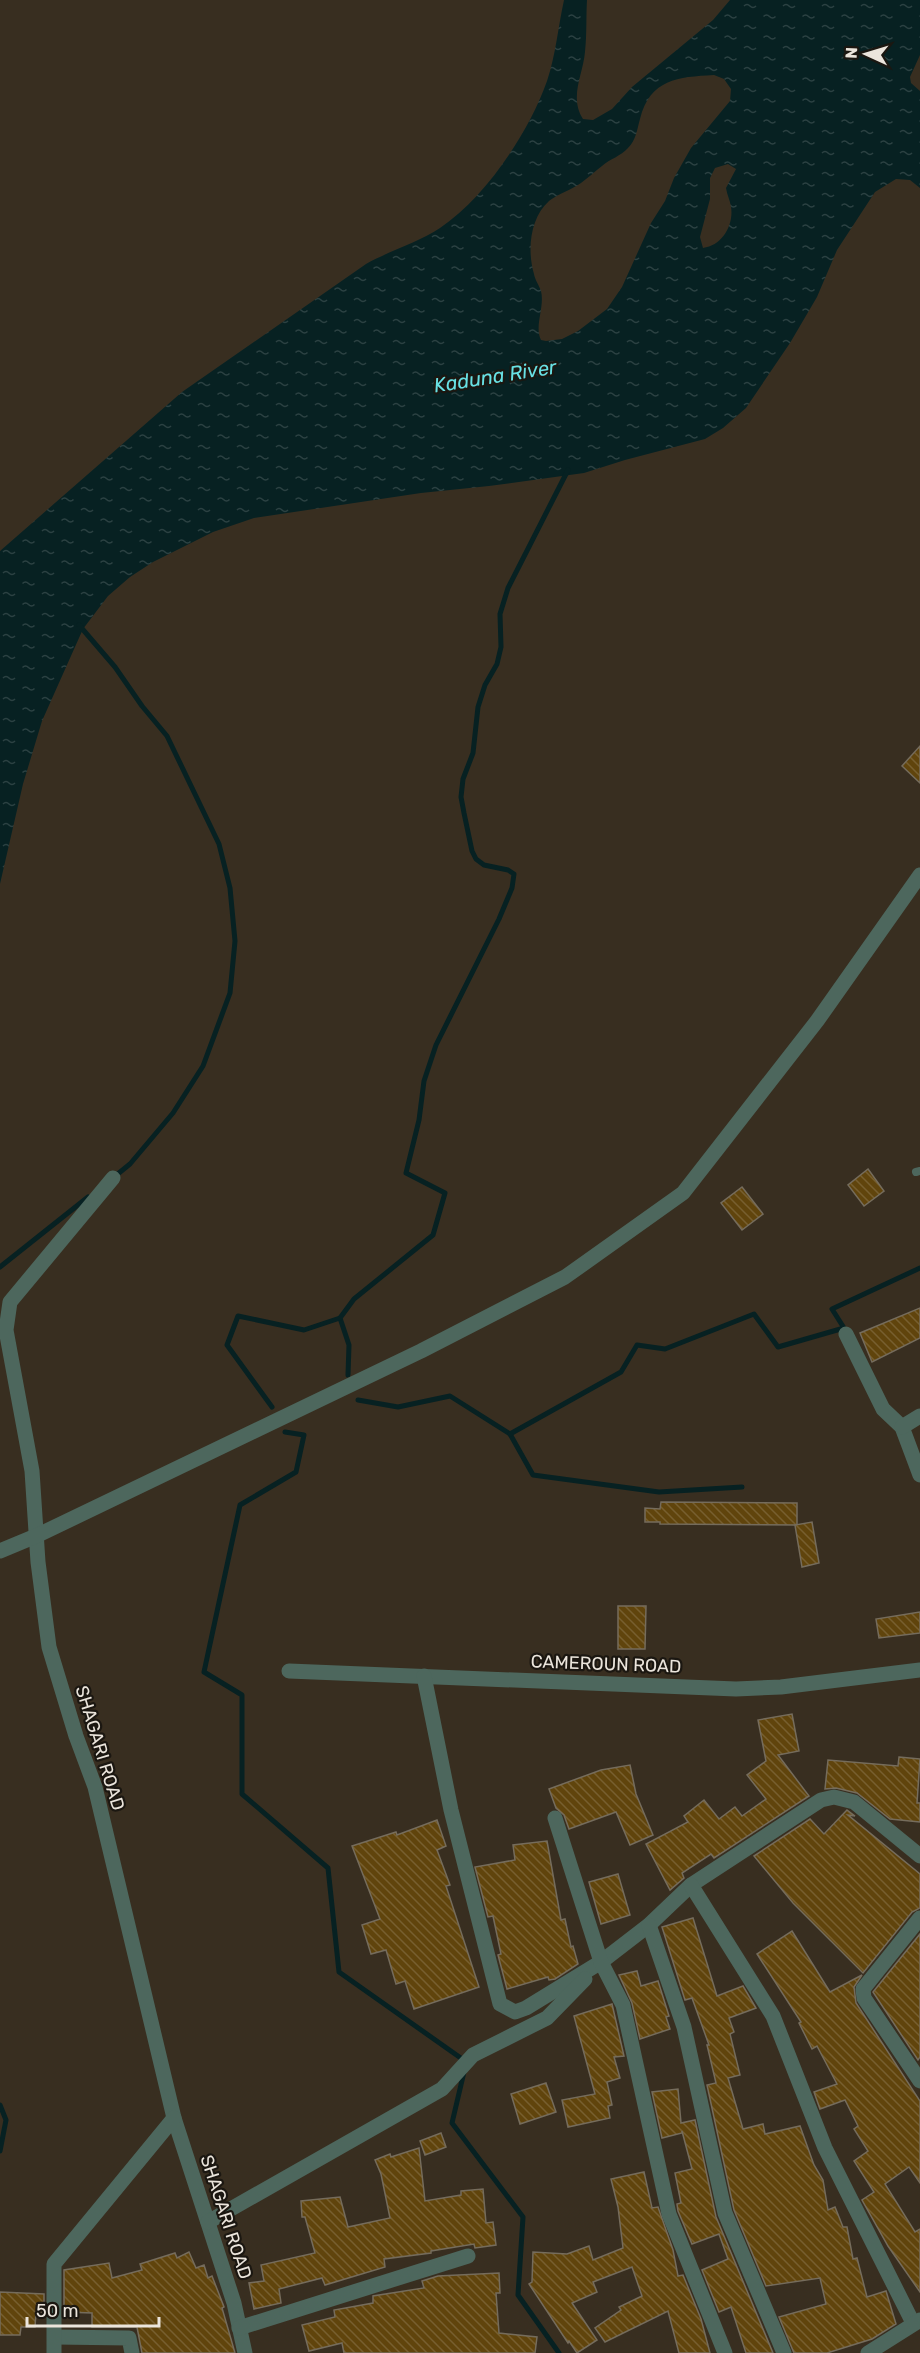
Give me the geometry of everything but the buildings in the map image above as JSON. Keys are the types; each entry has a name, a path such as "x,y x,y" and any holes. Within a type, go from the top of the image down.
{"street":[{"path":"0,1551 36,1536 421,1351 565,1277 683,1193 817,1021 920,875"},
{"name":"SHAGARI ROAD","path":"113,1178 10,1302 6,1330 32,1471 36,1536 49,1647 94,1787 174,2118 234,2303 245,2353"},
{"path":"846,1334 883,1409 902,1427 920,1475"},
{"path":"902,1427 920,1416"},
{"name":"CAMEROUN ROAD","path":"289,1671 736,1689 781,1687 920,1670"},
{"path":"424,1676 451,1810 500,2004 515,2012 526,2008 601,1962 649,1925 691,1885 821,1800 834,1797 854,1802 920,1856"},
{"path":"555,1818 601,1962 623,2005 669,2214 725,2353"},
{"path":"691,1885 773,2016 825,2148 916,2322 869,2353"},
{"path":"920,1918 863,1989 864,1998 920,2081"},
{"path":"649,1925 684,2026 725,2212 784,2353"},
{"path":"208,2222 442,2089 471,2057 547,2018 601,1962"},
{"path":"54,2353 54,2264 174,2118"},
{"path":"239,2328 468,2256"},
{"path":"55,2337 129,2338 132,2353"}],"water":[{"name":"Kaduna River","path":"564,0 587,0 585,52 577,102 583,119 593,120 612,109 632,87 713,20 730,0 920,0 920,55 910,77 911,83 920,91 920,188 910,180 896,179 875,192 837,250 817,297 790,343 746,408 723,428 705,439 584,473 421,493 254,518 213,532 153,562 130,577 108,596 83,629 42,721 23,784 0,884 0,551 182,392 366,264 440,228 474,199 504,162 539,101 555,51","holes":["714,75 724,79 731,89 730,101 691,148 674,178 665,201 651,223 622,287 607,309 578,331 562,339 541,340 539,329 542,297 532,265 531,245 534,225 543,208 549,201 581,183 631,145 645,106 658,88 677,79","728,164 736,169 726,188 731,207 731,221 721,239 703,248 700,237 710,199 710,178 715,168"]}],"waterway":[{"path":"272,1407 227,1345 238,1316 304,1330 340,1318 354,1299 433,1235 445,1193 406,1173 419,1120 424,1081 436,1045 499,919 512,888 514,874 508,870 484,865 476,859 472,851 461,797 463,779 473,753 478,707 485,685 497,664 501,647 500,614 508,588 568,470"},
{"path":"79,625 115,667 142,706 167,736 219,844 230,888 235,941 230,993 203,1066 173,1113 130,1164 114,1177"},
{"path":"0,1267 88,1197"},
{"path":"510,1434 621,1372 637,1345 665,1349 754,1314 778,1347 844,1328 832,1309 920,1268"},
{"path":"340,1318 349,1345 348,1375"},
{"path":"358,1400 398,1407 450,1396 510,1434 533,1475 659,1492 742,1487"},
{"path":"285,1432 304,1435 296,1472 240,1505 204,1672 242,1695 242,1794 328,1868 339,1972 465,2061"},
{"path":"464,2072 452,2123 523,2217 518,2295 559,2353"},
{"path":"0,2105 6,2120 0,2151"}]}
